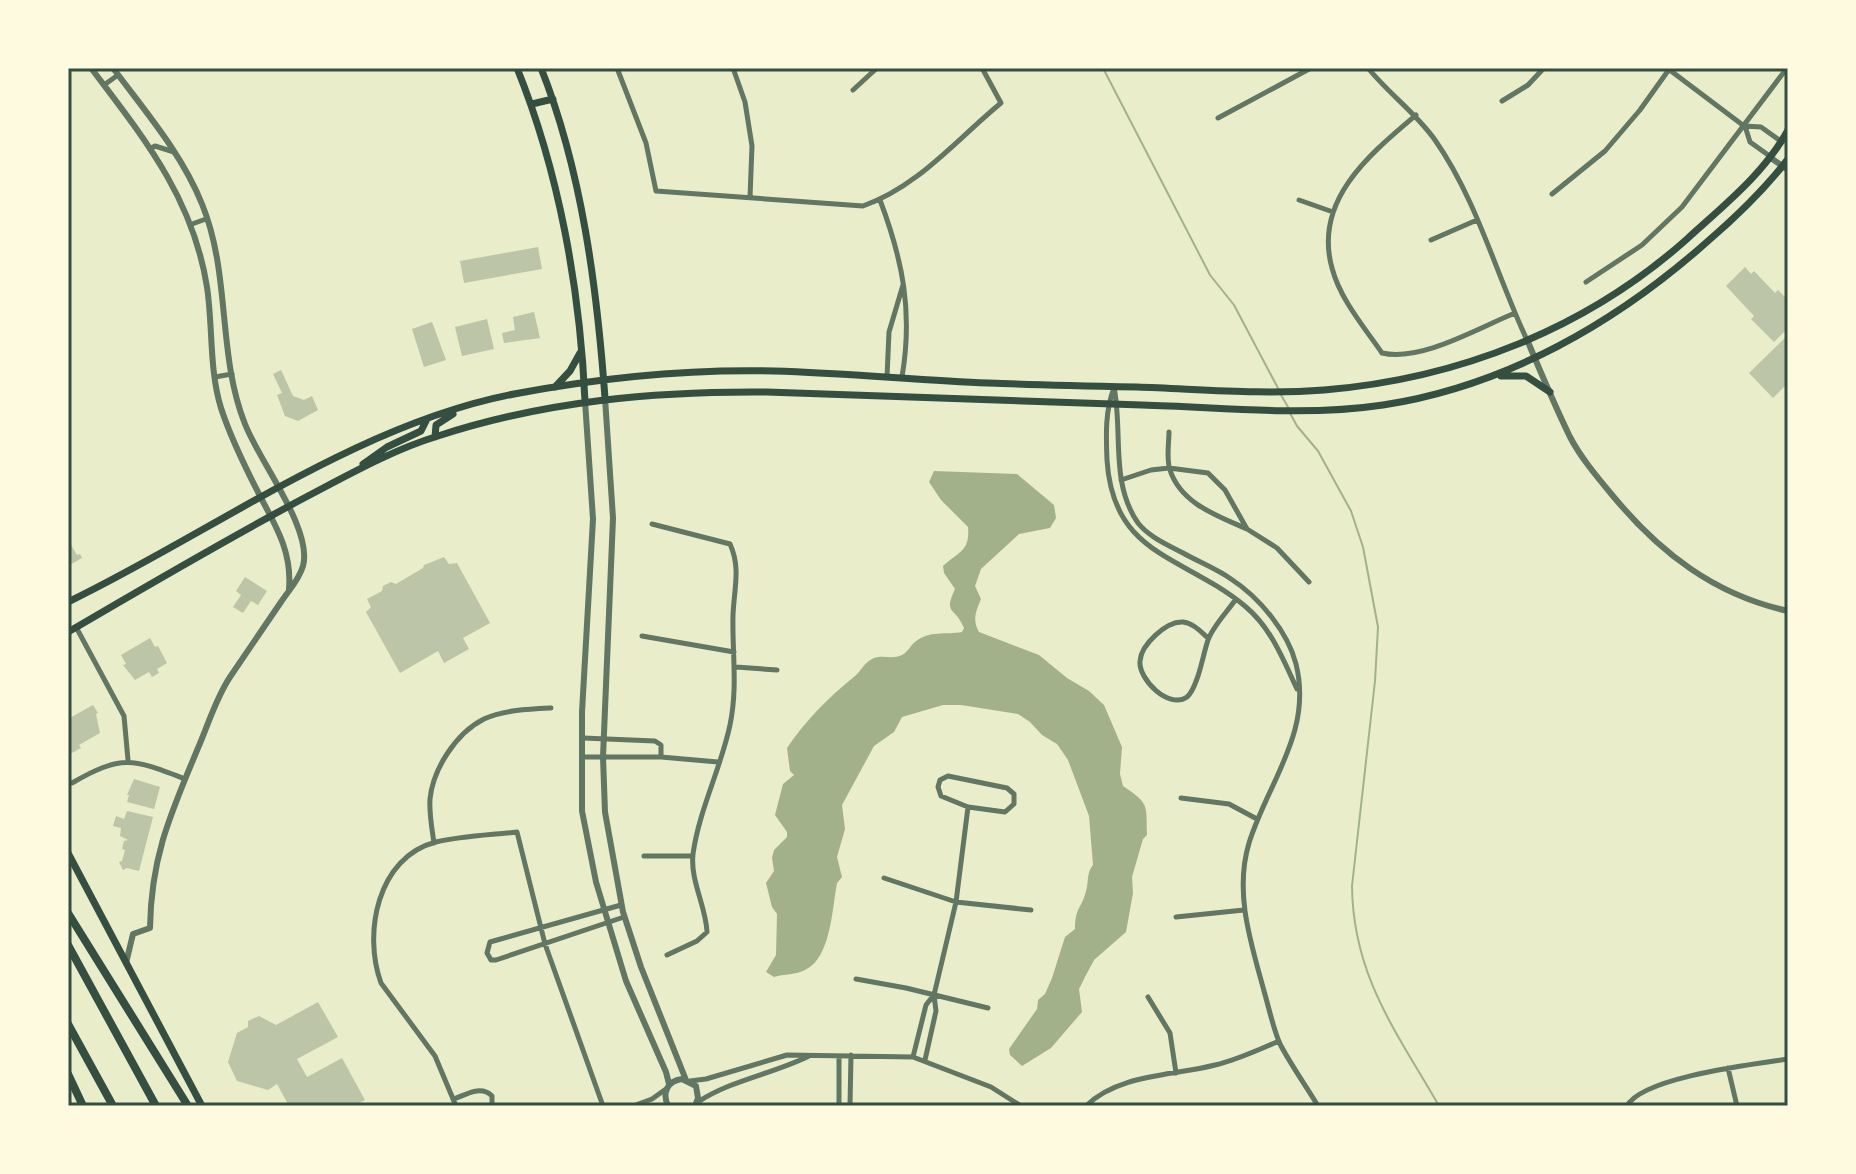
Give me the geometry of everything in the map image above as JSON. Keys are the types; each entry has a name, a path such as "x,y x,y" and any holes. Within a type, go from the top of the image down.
{"highway":[{"path":"68,913 188,1106"},
{"path":"68,945 156,1106"},
{"path":"68,1024 113,1106"},
{"path":"68,1074 83,1106"}],"main road":[{"path":"517,68 532,104 561,216 581,351 585,401"},
{"path":"541,68 553,99 580,204 605,398"},
{"path":"532,104 553,99"},
{"path":"68,602 381,436 469,405 555,387 767,371 1114,387 1320,390 1429,375 1528,342 1588,312 1645,275 1722,207 1785,144 1788,130"},
{"path":"68,632 147,584 361,468 435,437 585,401 696,391 889,395 1249,410 1329,410 1410,400 1495,376 1535,360 1594,326 1667,277 1745,209 1786,165"},
{"path":"572,283 591,279"},
{"path":"555,387 570,371 581,351"},
{"path":"767,371 767,392"},
{"path":"1495,376 1526,376 1550,392"},
{"path":"887,377 889,395"},
{"path":"899,396 902,377"},
{"path":"435,437 436,425 469,405"},
{"path":"361,468 363,463 387,447 421,431 427,419"},
{"path":"68,853 202,1106"}],"street":[{"path":"91,68 149,149 181,199 192,224 207,289 215,377 229,428 286,550 289,589"},
{"path":"113,68 175,153 195,188 219,267 232,374 243,419 289,506 303,539 305,555 297,580 225,685 169,815 157,857 150,928 133,934 126,963"},
{"path":"617,68 646,143 656,191 863,206 880,200 924,172 1001,103 982,68"},
{"path":"733,68 745,102 752,146 750,197"},
{"path":"853,90 877,68"},
{"path":"1218,118 1311,68"},
{"path":"1368,68 1416,115 1436,142 1477,220 1571,439 1598,479 1667,554 1706,580 1748,600 1788,611"},
{"path":"1502,101 1528,85 1544,68"},
{"path":"1552,194 1605,151 1640,110 1668,68 1744,126 1750,142 1786,165"},
{"path":"1586,282 1642,245 1661,228 1700,185 1787,68"},
{"path":"104,85 118,75"},
{"path":"1416,115 1372,152 1346,183 1333,212 1328,237 1332,268 1358,319 1382,353 1395,356 1422,351 1515,313"},
{"path":"1744,126 1761,127 1785,144"},
{"path":"149,149 155,146 175,153"},
{"path":"880,200 896,241 908,317 902,377"},
{"path":"1299,200 1333,212"},
{"path":"192,224 206,219"},
{"path":"1431,240 1477,220"},
{"path":"887,377 889,332 903,284"},
{"path":"215,377 232,374"},
{"path":"1114,387 1107,405 1109,485 1114,503 1133,533 1158,553 1199,574 1257,617 1275,642 1299,693"},
{"path":"1114,387 1118,405 1117,442 1121,480 1137,522 1149,534 1246,590 1284,635 1294,654 1299,693 1297,729 1290,752 1257,819 1245,860 1244,910 1279,1041 1318,1106"},
{"path":"605,398 613,518 603,757 605,812 624,917 641,967 688,1080 698,1090 696,1104"},
{"path":"585,401 593,519 582,811 608,923 626,981 668,1086 665,1097 668,1106"},
{"path":"1169,432 1169,468 1179,487 1203,510 1247,529 1277,548 1309,582"},
{"path":"1121,480 1151,470 1169,468 1208,473 1225,490 1247,529"},
{"path":"593,519 613,518"},
{"path":"652,524 730,544 738,571 734,599 736,667 730,727 693,856 695,884 706,914 707,932 697,941 667,955"},
{"path":"1187,569 1194,559"},
{"path":"1208,638 1191,624 1176,622 1167,626 1142,652 1141,669 1147,682 1166,697 1180,701 1187,697 1194,689 1208,638 1236,599"},
{"path":"76,627 124,716 128,760"},
{"path":"1275,642 1284,635"},
{"path":"642,636 734,652"},
{"path":"736,667 777,670"},
{"path":"434,843 430,799 433,784 445,758 460,737 484,719 518,710 551,708"},
{"path":"583,738 655,741 661,745 661,757"},
{"path":"583,757 661,757 718,762"},
{"path":"72,783 110,764 128,760 185,779"},
{"path":"948,776 1007,788 1014,794 1014,804 1005,812 968,807 941,796 938,787 940,780 948,776"},
{"path":"1181,798 1229,804 1257,819"},
{"path":"925,1060 936,1011 934,995 956,902 968,807"},
{"path":"456,1106 435,1056 381,983 373,940 377,910 391,876 415,852 434,843 517,832 545,944 603,1106"},
{"path":"644,856 693,856"},
{"path":"884,878 956,902 1031,910"},
{"path":"621,905 490,942 487,953 491,960 496,960 624,917"},
{"path":"1176,917 1244,910"},
{"path":"856,979 988,1008"},
{"path":"913,1057 926,1005 934,995"},
{"path":"1148,997 1170,1033 1176,1073"},
{"path":"1086,1106 1107,1090 1124,1083 1229,1061 1279,1041"},
{"path":"633,1106 652,1099 677,1080 706,1079 787,1055 913,1057 991,1087 1021,1106"},
{"path":"850,1106 851,1055"},
{"path":"696,1104 711,1093 810,1056"},
{"path":"839,1056 839,1106"},
{"path":"1627,1106 1640,1092 1696,1075 1788,1059"},
{"path":"1728,1068 1737,1106"},
{"path":"454,1099 479,1090 492,1096 492,1106"}],"shaded area":[{"path":"934,471 1017,474 1054,505 1056,518 1050,528 1019,534 981,569 975,586 981,599 976,616 977,628 979,632 1039,655 1104,705 1122,747 1120,774 1123,786 1138,797 1146,811 1147,835 1143,839 1132,877 1133,893 1126,932 1094,960 1079,989 1082,1012 1051,1048 1022,1066 1010,1055 1009,1049 1037,1009 1038,1000 1045,994 1052,978 1065,937 1075,929 1076,916 1093,865 1089,816 1068,760 1057,744 1018,714 943,705 902,717 894,732 874,746 842,805 845,829 837,857 842,877 837,883 829,932 820,955 814,964 801,972 774,977 766,972 776,955 777,914 766,883 774,871 774,850 787,837 775,815 783,784 794,775 790,771 787,748 818,710 869,661 898,656 920,638 962,632 964,628 950,607 955,589 943,566 965,546 968,527 941,500 929,482"}],"building":[{"path":"538,247 542,269 464,283 460,261"},
{"path":"1745,267 1788,300 1788,328 1774,342 1751,319 1754,316 1726,286"},
{"path":"534,312 540,338 504,343 502,333 515,330 513,317"},
{"path":"487,319 494,349 462,356 455,327"},
{"path":"432,322 446,360 424,367 412,329"},
{"path":"1788,335 1788,383 1773,398 1749,373"},
{"path":"281,370 293,396 304,400 312,396 318,410 298,421 285,416 277,395 282,393 273,374"},
{"path":"68,540 82,558 68,566"},
{"path":"444,557 449,564 457,563 490,623 463,638 469,649 444,663 438,651 400,673 366,612 371,607 367,599 382,591 383,586 391,582 396,584 424,565"},
{"path":"245,577 267,591 258,605 251,601 243,613 233,607 241,595 236,591"},
{"path":"150,638 167,663 157,669 159,673 152,677 149,672 135,680 123,665 126,664 121,655"},
{"path":"93,705 98,713 100,733 68,755 68,719"},
{"path":"134,779 160,787 154,809 127,802"},
{"path":"127,811 153,817 139,871 123,870 119,862 125,850 122,849 124,841 128,840 120,836 121,828 113,826 116,816 124,819"},
{"path":"318,1002 338,1037 297,1059 307,1077 342,1058 365,1100 354,1106 289,1106 277,1084 268,1090 237,1081 228,1062 237,1033 248,1027 248,1021 259,1016 276,1025"}],"waterway":[{"path":"1103,68 1210,275 1234,305 1279,390"},
{"path":"1281,395 1288,407"},
{"path":"1290,413 1318,451 1351,511 1363,547 1378,627 1375,681 1352,886 1360,948 1380,1002 1439,1106"}]}
